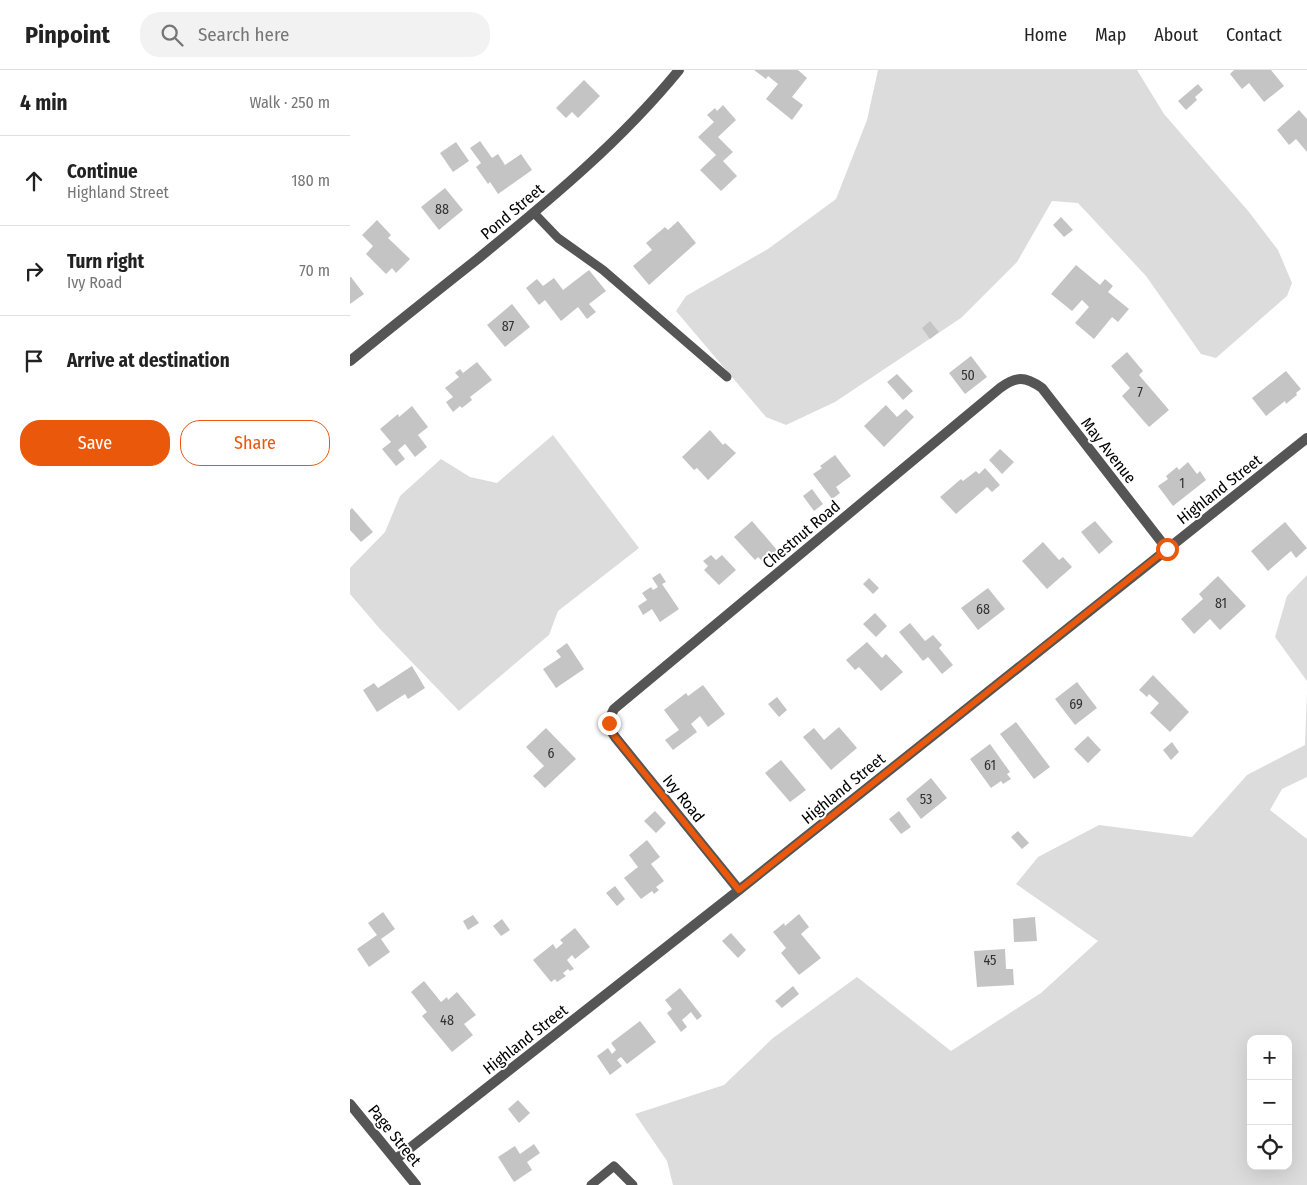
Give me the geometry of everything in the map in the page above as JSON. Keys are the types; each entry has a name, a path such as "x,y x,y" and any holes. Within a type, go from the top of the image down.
{"street":[{"name":"Pond Street","path":"350,361 534,213 606,149 662,91 679,70"},
{"name":"May Avenue","path":"1021,378 1031,380 1042,388 1167,549"},
{"name":"Chestnut Road","path":"609,723 614,709 1000,388 1009,381 1021,378"},
{"name":"Highland Street","path":"396,1159 739,890 1307,438"},
{"name":"Ivy Road","path":"609,723 610,730 615,737 739,890"},
{"name":"Page Street","path":"350,1104 416,1185"}],"lane":[{"path":"534,213 558,238 603,270 727,377"},
{"path":"591,1185 614,1166 633,1185"}],"shaded area":[{"path":"878,70 1137,70 1164,114 1249,212 1278,250 1292,283 1287,296 1216,358 1201,354 1146,276 1078,203 1052,201 1017,262 961,318 835,402 786,425 766,417 676,311 686,296 768,249 836,199 867,120"},
{"path":"553,435 639,548 558,611 549,635 459,711 380,629 350,594 350,568 385,532 400,496 441,459 470,477 497,483"},
{"path":"1307,575 1307,681 1275,637 1287,596"},
{"path":"1307,693 1307,777 1282,789 1270,810 1307,839 1307,1185 673,1185 667,1161 635,1114 724,1085 773,1038 857,977 951,1051 1041,993 1098,941 1016,884 1038,857 1099,825 1192,837 1247,775 1305,745"}],"building":[{"path":"754,70 798,70 807,78 792,97 803,105 792,120 766,99 778,84 768,76 766,79"},
{"path":"1234,70 1271,70 1284,86 1264,102 1249,83 1242,89 1230,74"},
{"path":"584,80 600,96 578,118 572,112 566,118 556,108"},
{"path":"1198,84 1203,90 1195,97 1197,100 1186,110 1178,101"},
{"path":"723,105 736,120 718,137 733,152 723,161 737,176 721,191 700,170 716,155 698,137 714,122 707,115 715,108 717,111"},
{"path":"1299,110 1307,119 1307,152 1296,139 1289,145 1277,130"},
{"path":"480,141 492,158 498,154 505,165 521,154 532,170 498,194 476,167 481,163 470,148"},
{"path":"456,142 469,161 453,172 440,153"},
{"path":"445,188 463,210 439,230 421,207"},
{"path":"1061,217 1073,230 1064,237 1053,225"},
{"path":"377,220 391,235 388,238 410,259 396,273 392,268 386,274 366,254 373,246 362,235"},
{"path":"678,221 696,243 649,285 633,266 652,250 646,243 665,227 668,230"},
{"path":"1076,265 1100,285 1105,279 1113,286 1108,292 1129,309 1118,322 1112,317 1094,339 1075,323 1089,307 1082,300 1072,311 1051,294"},
{"path":"589,270 606,291 589,304 596,312 587,319 578,307 561,321 545,300 539,305 526,288 537,279 543,286 554,278 563,290"},
{"path":"350,277 364,294 350,304"},
{"path":"512,304 530,327 505,347 487,325"},
{"path":"930,321 939,332 930,339 922,328"},
{"path":"1127,352 1143,371 1139,375 1169,410 1149,427 1122,396 1130,388 1111,366"},
{"path":"971,356 987,377 965,394 949,373"},
{"path":"477,362 492,380 470,397 472,400 453,412 446,402 453,397 445,388 459,377 455,373 460,369 463,373"},
{"path":"1286,371 1301,389 1286,404 1285,401 1266,416 1252,398"},
{"path":"897,374 913,391 903,400 887,382"},
{"path":"886,405 897,417 906,409 914,417 884,447 864,426"},
{"path":"412,406 428,427 418,435 427,447 415,457 405,444 398,450 405,459 396,466 382,449 391,442 380,429 398,414 399,417"},
{"path":"710,430 723,445 725,443 736,453 708,480 697,468 694,470 682,457"},
{"path":"1000,449 1014,462 1002,474 989,460"},
{"path":"835,455 851,476 836,487 840,493 832,499 813,474"},
{"path":"1188,462 1197,474 1200,471 1206,480 1173,506 1158,486 1168,479 1166,476 1177,467 1179,470"},
{"path":"985,468 1000,485 992,492 987,487 956,514 940,497 961,479 963,481 976,471 979,474"},
{"path":"812,489 823,504 814,511 803,496"},
{"path":"352,508 373,532 361,542 350,530 350,510"},
{"path":"752,521 777,550 763,562 758,557 755,560 734,537"},
{"path":"1095,521 1113,542 1099,554 1081,532"},
{"path":"1285,522 1307,548 1296,558 1291,551 1268,571 1251,551"},
{"path":"1043,542 1059,560 1063,557 1072,567 1047,589 1022,561"},
{"path":"711,555 716,560 722,555 736,570 719,585 704,570 708,566 703,561"},
{"path":"660,573 666,582 662,584 679,609 660,622 652,609 643,615 638,606 647,600 642,593 651,587 653,590 658,587 652,578"},
{"path":"1218,576 1246,606 1220,630 1210,619 1194,634 1181,619 1203,599 1199,594"},
{"path":"869,578 879,588 873,594 863,584"},
{"path":"988,588 1005,609 978,630 961,608"},
{"path":"875,613 887,626 876,637 863,624"},
{"path":"910,623 925,641 933,635 942,645 939,648 953,665 942,674 928,657 923,661 899,632"},
{"path":"867,642 882,658 886,654 903,672 881,691 859,667 855,670 846,660"},
{"path":"567,643 584,669 556,688 543,669 561,657 556,651"},
{"path":"412,666 425,688 408,699 405,694 377,712 363,690 374,683 378,688"},
{"path":"1153,675 1189,712 1170,732 1150,713 1159,703 1149,694 1147,697 1139,690"},
{"path":"1077,682 1097,708 1075,725 1055,699"},
{"path":"703,685 725,714 708,727 700,716 691,724 697,732 673,750 665,740 679,730 664,710 686,693 688,696"},
{"path":"777,697 787,710 779,717 768,704"},
{"path":"1016,722 1050,767 1034,779 1000,734"},
{"path":"839,727 857,748 831,770 803,737 814,728 824,740"},
{"path":"546,728 576,759 545,788 533,776 544,766 526,747"},
{"path":"1088,736 1101,750 1088,763 1074,749"},
{"path":"1172,742 1179,752 1171,760 1163,750"},
{"path":"990,744 1010,772 1007,774 1011,779 1003,784 1001,781 991,788 970,759"},
{"path":"781,760 806,790 790,802 765,773"},
{"path":"931,778 947,798 921,819 906,799"},
{"path":"655,811 666,823 656,833 644,821"},
{"path":"899,811 911,827 901,834 889,819"},
{"path":"1018,831 1029,843 1022,849 1011,837"},
{"path":"647,840 660,857 651,864 664,881 656,887 659,890 654,894 652,891 641,899 624,878 638,867 629,855"},
{"path":"615,886 625,899 617,906 606,893"},
{"path":"383,912 395,929 381,939 390,952 369,967 357,949 377,935 368,923"},
{"path":"799,914 809,927 801,934 821,958 799,975 781,953 786,948 773,932 784,923 785,926"},
{"path":"473,915 479,923 468,930 463,921"},
{"path":"1035,917 1037,941 1014,942 1013,919"},
{"path":"502,919 510,930 501,936 493,926"},
{"path":"575,928 590,947 575,959 572,955 567,960 574,969 570,971 568,969 563,973 566,976 557,982 555,979 551,982 533,960 553,944 556,949 563,943 560,940"},
{"path":"731,933 746,950 738,958 722,941"},
{"path":"1005,949 1006,969 1013,969 1014,985 977,987 974,951"},
{"path":"424,981 441,1002 447,997 448,1000 457,992 476,1015 464,1024 473,1035 452,1052 422,1016 427,1012 411,992"},
{"path":"793,986 799,994 782,1008 775,1001"},
{"path":"680,988 702,1016 697,1020 691,1012 682,1020 687,1027 681,1032 667,1013 672,1009 665,1000"},
{"path":"640,1021 656,1042 627,1064 621,1057 617,1060 622,1066 610,1075 597,1056 608,1048 612,1054 616,1050 611,1043"},
{"path":"518,1100 530,1113 519,1123 508,1109"},
{"path":"534,1144 540,1153 527,1162 532,1170 514,1182 498,1157 515,1146 520,1154"}],"route":[{"path":"609,723 610,730 615,737 739,890 1167,549"}]}
